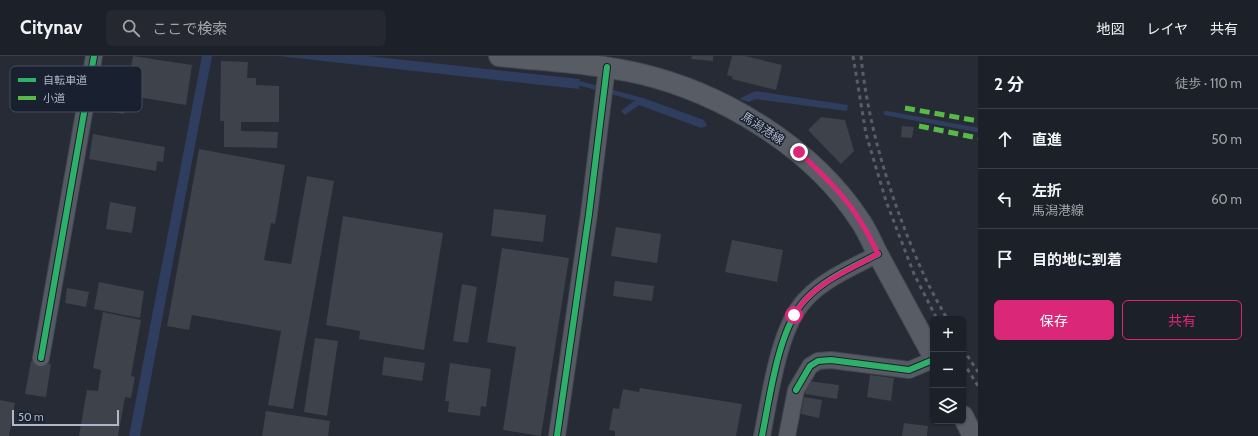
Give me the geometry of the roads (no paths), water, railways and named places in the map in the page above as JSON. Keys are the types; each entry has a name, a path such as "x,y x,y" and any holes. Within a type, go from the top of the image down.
{"main road":[{"name":"馬潟港線","path":"499,56 606,75 638,73 676,84 727,106 756,123 799,152 823,174 845,200 862,224 931,352"},
{"path":"966,422 973,436"}],"street":[{"path":"92,66 94,56"},
{"path":"556,436 589,214 606,75"},
{"path":"41,358 84,112"},
{"path":"762,436 775,373 786,333 794,315 805,300 819,288 878,254"},
{"path":"787,436 796,390 810,366 818,361 831,360 909,370 930,361"}],"water":[{"path":"202,56 212,56 140,436 129,436"},
{"path":"278,56 368,56 580,79 579,89"},
{"path":"755,91 848,105 847,111 755,99 749,102 739,99"},
{"path":"643,98 704,120 707,126 701,128 639,105 625,115 621,111 634,101"}],"waterway":[{"path":"575,82 645,101"},
{"path":"886,113 978,130"}],"railway":[{"path":"853,56 866,134 886,201 914,274 935,316"},
{"path":"861,56 869,111 883,167 912,247 923,273 945,316"},
{"path":"965,352 978,372"},
{"path":"966,367 978,386"}]}
